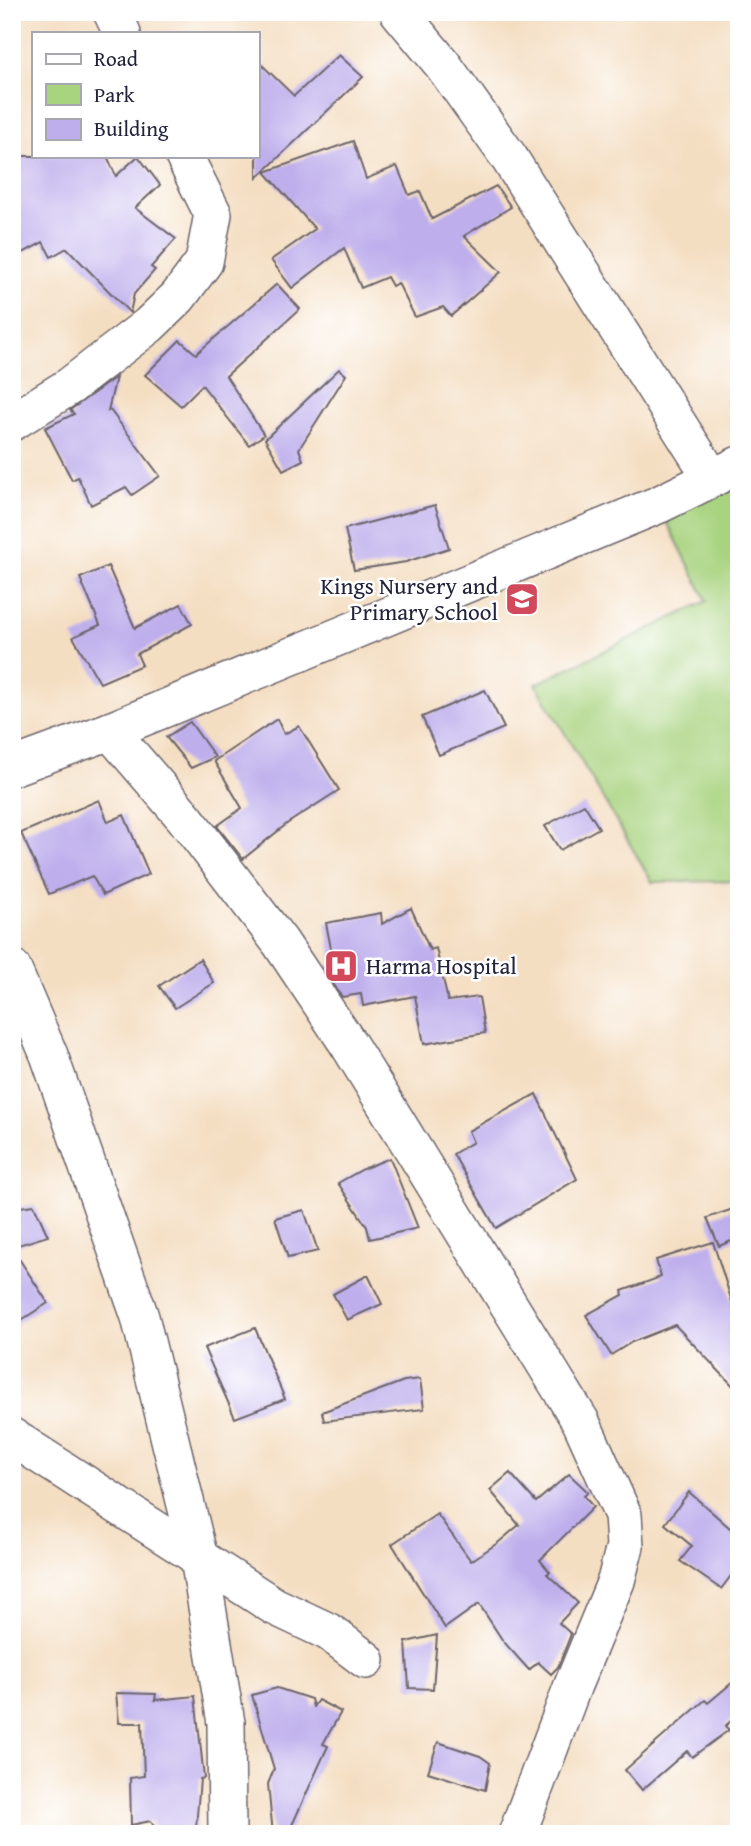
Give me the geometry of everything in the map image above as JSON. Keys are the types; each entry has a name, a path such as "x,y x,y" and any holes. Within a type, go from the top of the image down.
{"street":[{"path":"112,12 122,32"},
{"path":"12,767 110,731 660,504 726,471 508,156 443,65 399,12"},
{"path":"12,422 71,386 149,325 178,297 204,262 213,214 185,158"},
{"path":"110,731 185,818 231,878 280,943 341,1034 581,1422 624,1515 625,1546 616,1581 573,1685 517,1834"},
{"path":"12,968 49,1055 140,1317 199,1558 226,1723 227,1834"},
{"path":"12,1437 274,1606 329,1632 366,1660"}],"green space":[{"path":"739,480 739,881 652,882 536,684 707,601 665,518"}],"building":[{"path":"339,55 363,77 257,178 259,62 294,96"},
{"path":"353,141 366,179 397,166 409,195 420,191 432,219 496,186 511,207 464,236 501,272 451,316 443,307 415,317 398,283 392,286 387,277 361,288 344,248 292,288 271,260 315,229 265,172"},
{"path":"13,156 108,158 116,176 136,158 140,158 160,185 135,208 176,239 151,267 155,270 134,294 130,313 67,248 51,257 43,242 12,259"},
{"path":"277,284 300,309 226,376 264,435 249,445 202,385 181,406 145,375 180,340 196,354"},
{"path":"339,369 346,375 299,449 303,460 283,470 265,439"},
{"path":"116,377 108,411 110,410 160,476 132,495 126,487 91,505 78,477 72,480 45,428 74,414 70,410"},
{"path":"435,505 449,548 406,562 354,570 345,529"},
{"path":"108,566 135,628 181,604 192,624 137,654 142,665 100,683 73,637 100,625 80,578"},
{"path":"485,690 504,728 439,755 422,717"},
{"path":"277,719 284,734 299,726 339,790 288,823 243,859 217,826 242,808 214,761"},
{"path":"190,722 215,757 191,768 166,737"},
{"path":"99,800 108,822 124,815 149,874 103,895 92,876 49,894 21,833"},
{"path":"584,804 599,828 560,850 545,826"},
{"path":"411,908 430,950 436,948 448,1001 479,997 485,1033 424,1044 415,996 363,1006 361,994 342,997 326,973 325,967 334,964 326,923 381,913 382,924"},
{"path":"200,959 214,983 175,1008 159,986"},
{"path":"536,1094 577,1179 496,1228 453,1154 473,1142 468,1131"},
{"path":"390,1158 418,1228 370,1239 367,1227 338,1183"},
{"path":"34,1205 48,1236 12,1247 12,1208"},
{"path":"739,1207 739,1238 719,1246 707,1218"},
{"path":"304,1210 318,1251 288,1258 275,1218"},
{"path":"713,1242 739,1324 739,1392 675,1325 632,1342 611,1355 586,1315 623,1295 622,1291 661,1277 656,1260"},
{"path":"12,1248 48,1303 12,1326"},
{"path":"368,1275 382,1304 347,1320 333,1294"},
{"path":"255,1328 285,1399 235,1418 204,1348"},
{"path":"420,1379 424,1409 324,1421 322,1412 404,1381"},
{"path":"510,1473 536,1502 569,1474 588,1492 584,1496 593,1507 540,1560 550,1572 547,1574 578,1603 559,1623 571,1634 558,1667 551,1674 538,1662 529,1670 503,1641 479,1604 445,1628 392,1544 437,1514 471,1561 519,1525 490,1490"},
{"path":"689,1492 739,1536 739,1565 721,1589 680,1561 692,1546 665,1524"},
{"path":"437,1635 433,1689 409,1688 406,1642"},
{"path":"739,1677 739,1714 725,1726 729,1730 692,1757 687,1751 642,1790 625,1770 705,1700 708,1703"},
{"path":"277,1688 311,1699 313,1707 318,1700 341,1712 323,1744 328,1746 288,1834 273,1834 268,1784 274,1769 252,1695"},
{"path":"116,1693 156,1694 155,1700 195,1696 204,1778 200,1779 196,1828 158,1834 151,1821 131,1825 130,1778 144,1776 142,1723 119,1723"},
{"path":"438,1742 480,1756 490,1763 485,1790 428,1772"}],"place":[{"name":"Kings Nursery and Primary School","path":"522,599"},
{"name":"Harma Hospital","path":"341,966"}]}
